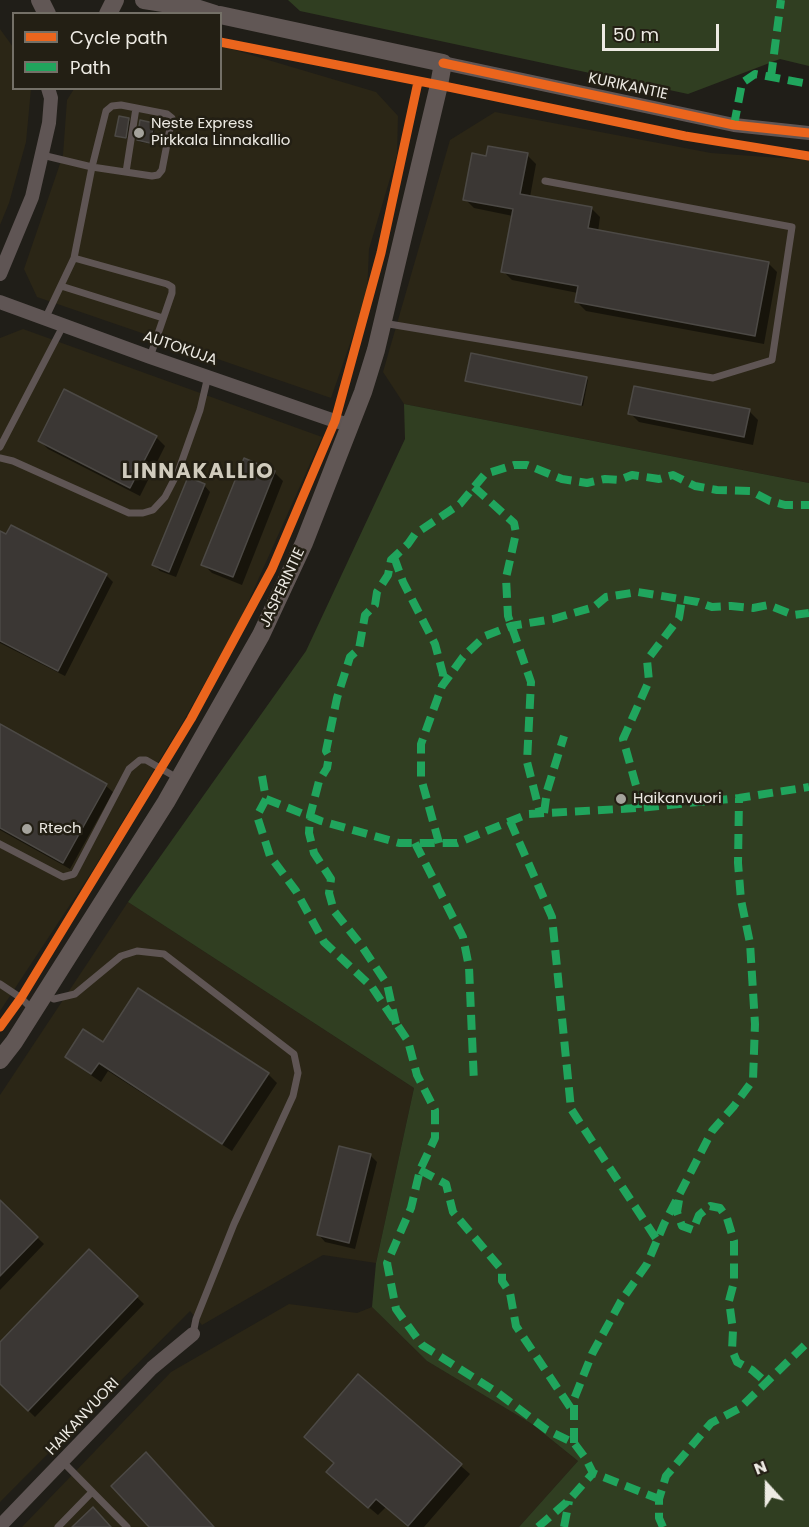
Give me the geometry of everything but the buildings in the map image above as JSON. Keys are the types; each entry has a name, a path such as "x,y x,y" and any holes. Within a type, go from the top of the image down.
{"main road":[{"path":"144,0 209,12"},
{"name":"KURIKANTIE","path":"226,19 443,63"},
{"name":"JASPERINTIE","path":"0,1060 179,779 261,635 304,543 363,392 383,323 443,63"}],"street":[{"name":"KURIKANTIE","path":"443,63 734,125 809,133"},
{"path":"0,274 32,196 49,123 51,92"},
{"name":"AUTOKUJA","path":"0,302 334,421 351,424"},
{"name":"HAIKANVUORI","path":"0,1527 152,1368 193,1334"}],"lane":[{"path":"42,155 92,167 158,175 162,170 172,118 167,114 121,105 112,106 106,111 92,167 74,258 45,319"},
{"path":"126,172 136,108"},
{"path":"383,323 713,378 772,360 792,227 545,181"},
{"path":"74,258 172,287 150,357"},
{"path":"61,286 163,318"},
{"path":"0,447 63,326"},
{"path":"0,458 13,461 129,513 153,510 165,497 178,472 200,410 208,376"},
{"path":"0,844 63,877 74,874 129,769 140,760 146,760 179,779"},
{"path":"44,994 54,999 75,994 121,956 137,951 164,954 294,1054 298,1073 293,1096 234,1224 196,1319 193,1334"},
{"path":"0,984 21,998 33,1010"},
{"path":"63,1462 126,1527"},
{"path":"58,1527 92,1492"}],"shaded area":[{"path":"0,29 12,46 12,90 31,90 26,142 9,203 0,225"},
{"path":"222,46 376,92 398,116 397,155 369,249 367,295 331,398 37,297 24,269 63,155 67,100 73,90 222,90"},
{"path":"495,112 711,153 809,160 809,483 404,404 383,372 450,140"},
{"path":"23,329 322,437 241,618 184,720 91,873 0,1011 0,338"},
{"path":"128,902 414,1088 376,1263 323,1255 202,1325 190,1311 0,1502 0,1095"},
{"path":"289,1304 357,1313 372,1307 427,1361 532,1424 578,1461 519,1527 22,1527 171,1372"}],"green space":[{"path":"288,0 809,0 809,66 780,59 688,94 300,11"},
{"path":"404,404 809,483 809,1527 519,1527 578,1461 532,1424 427,1361 372,1307 376,1263 414,1088 128,902 306,651 405,439"}],"marked path":[{"path":"771,77 781,0"},
{"path":"734,125 742,83 755,74 809,84"},
{"path":"396,1024 387,984 361,945 334,911 329,893 331,879 314,853 309,833 310,816 319,781 327,768 329,756 326,751 337,698 350,657 359,649 365,615 375,605 377,592 388,575 391,560 415,534 460,504 485,474 514,465 527,465 562,479 587,483 605,479 619,480 632,475 659,479 673,475 695,486 717,490 751,491 770,501 785,505 809,505"},
{"path":"474,487 514,523 516,533 506,578 508,616 531,682 527,762 540,813"},
{"path":"394,557 403,582 435,644 443,674 442,686"},
{"path":"439,843 421,778 421,744 442,686 463,657 485,636 511,626 553,619 594,607 606,597 638,592 698,602 712,607 753,608 768,605 794,615 809,613"},
{"path":"638,808 637,789 623,739 649,681 647,660 679,618 682,599"},
{"path":"544,813 547,791 564,736"},
{"path":"262,776 266,799 257,816 270,856 296,891 324,942 372,987 408,1041 417,1075 435,1110 435,1138 420,1170 411,1208 387,1263 396,1309 422,1345 498,1393 547,1430 574,1443 593,1473 659,1499"},
{"path":"266,799 321,821 399,843 457,843 528,814 638,808 739,798 809,787"},
{"path":"574,1443 574,1399 592,1354 621,1301 647,1264 664,1224 712,1131 753,1080 755,1024 750,943 741,900 738,863 739,798"},
{"path":"510,821 552,917 571,1109 657,1240"},
{"path":"415,843 463,937 469,967 474,1083"},
{"path":"420,1170 446,1184 453,1212 502,1270 502,1281 510,1293 516,1326 574,1413"},
{"path":"679,1200 677,1212 682,1226 693,1230 699,1215 710,1206 720,1208 727,1218 734,1241 734,1282 729,1301 733,1330 732,1350 737,1362 752,1370 767,1383"},
{"path":"663,1527 659,1518 659,1499 666,1476 711,1423 740,1408 809,1341"},
{"path":"538,1527 569,1500 593,1473"},
{"path":"564,1527 569,1501"}],"cycle path":[{"path":"222,42 685,136 809,156"},
{"path":"443,63 734,125 809,133"},
{"path":"0,1027 21,998 191,719 272,569 335,421 381,253 418,82"}],"place":[{"name":"Neste Express Pirkkala Linnakallio","path":"139,133"},
{"name":"Haikanvuori","path":"621,799"},
{"name":"Rtech","path":"27,829"}],"district":[{"name":"LINNAKALLIO","path":"198,473"}]}
